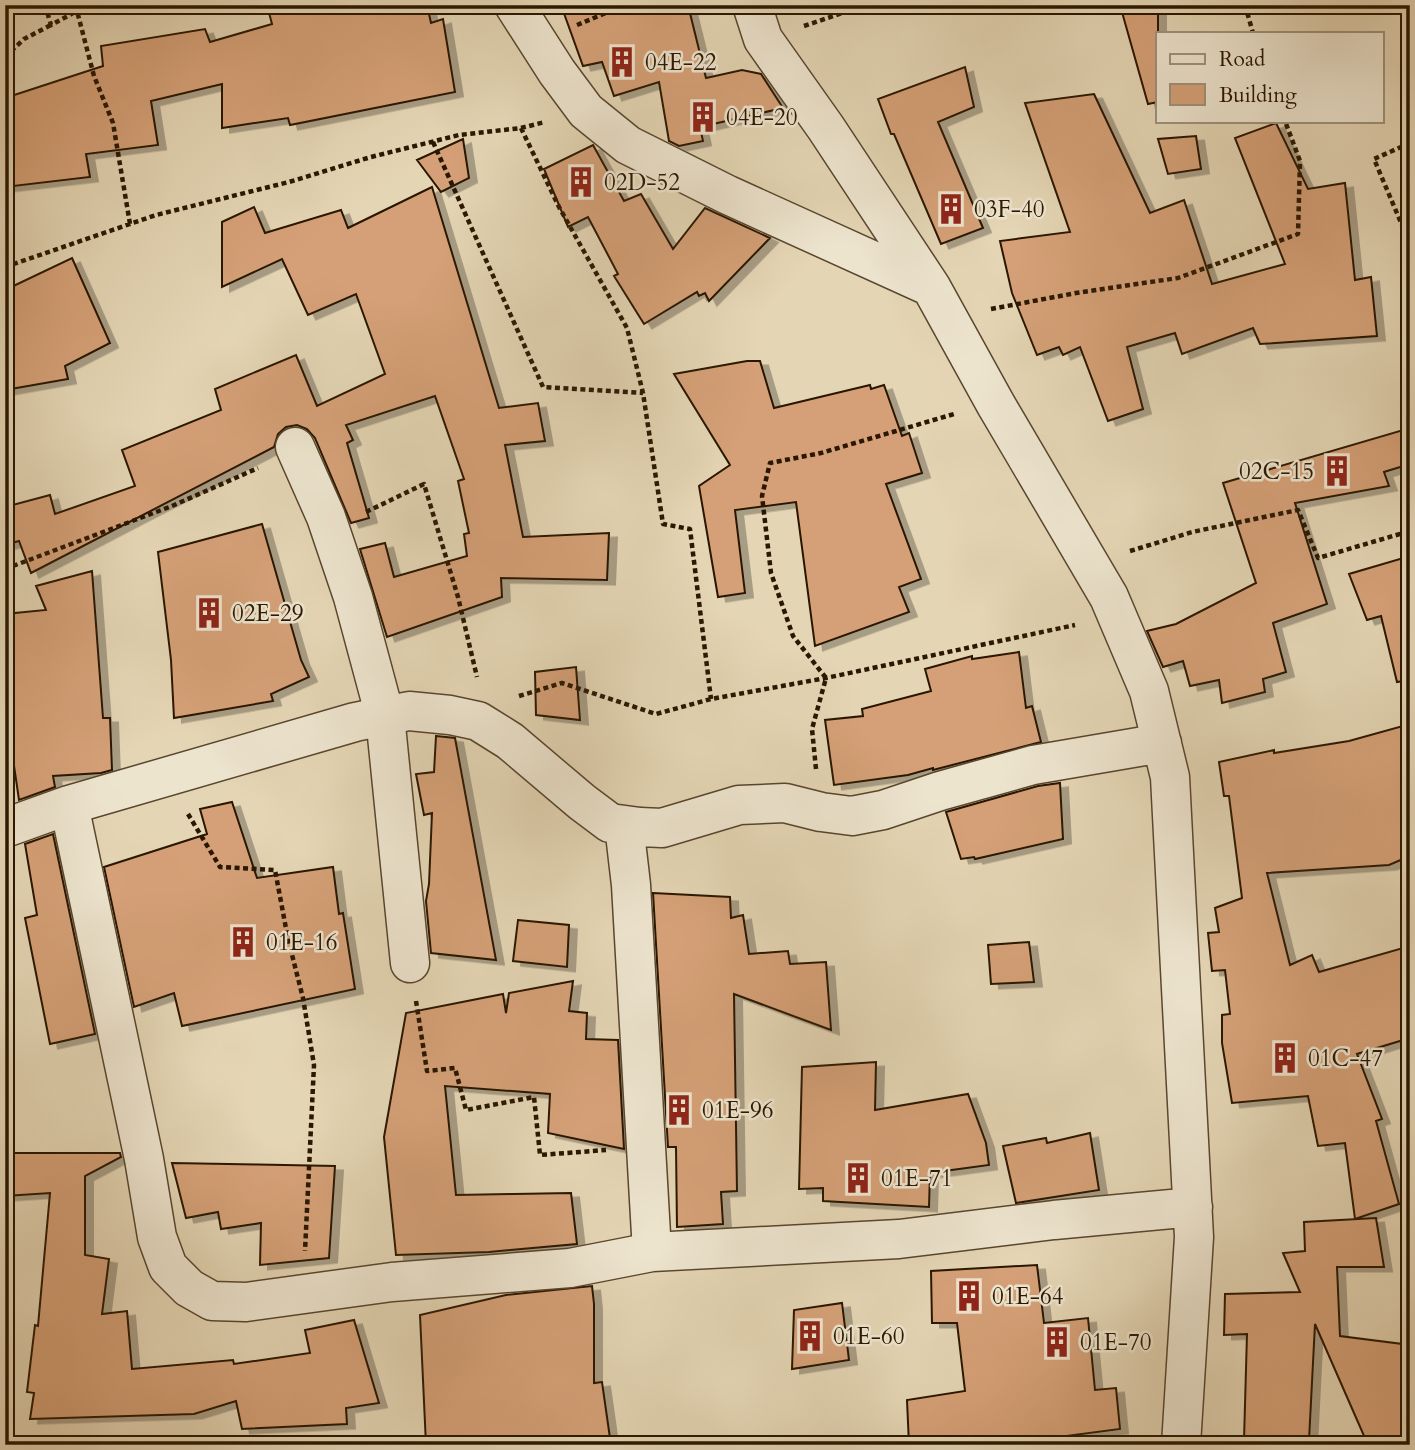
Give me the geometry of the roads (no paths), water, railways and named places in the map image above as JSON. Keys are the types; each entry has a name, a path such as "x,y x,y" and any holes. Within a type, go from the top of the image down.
{"street":[{"path":"514,5 586,111 628,145 728,195 931,287"},
{"path":"757,22 931,287 995,403 1109,597 1149,691 1170,777 1194,1237 1181,1445"},
{"path":"295,447 327,517 353,597 386,716 410,962"},
{"path":"5,828 69,805 181,772 355,722 409,711 450,715 478,722 510,741 610,823 662,828 738,804 785,803 852,816 884,810 1033,765 1162,743"},
{"path":"69,805 144,1159 156,1237 168,1267 189,1289 212,1301 246,1302 392,1282 570,1268 652,1252 899,1240 1054,1220 1192,1207"},
{"path":"624,825 631,885 652,1252"}],"place":[{"name":"04E-22","path":"622,62"},
{"name":"04E-20","path":"703,117"},
{"name":"02D-52","path":"581,182"},
{"name":"03F-40","path":"951,209"},
{"name":"02C-15","path":"1337,471"},
{"name":"02E-29","path":"209,613"},
{"name":"01E-16","path":"243,942"},
{"name":"01C-47","path":"1285,1058"},
{"name":"01E-96","path":"679,1110"},
{"name":"01E-71","path":"858,1178"},
{"name":"01E-64","path":"969,1296"},
{"name":"01E-60","path":"810,1336"},
{"name":"01E-70","path":"1057,1342"}]}
